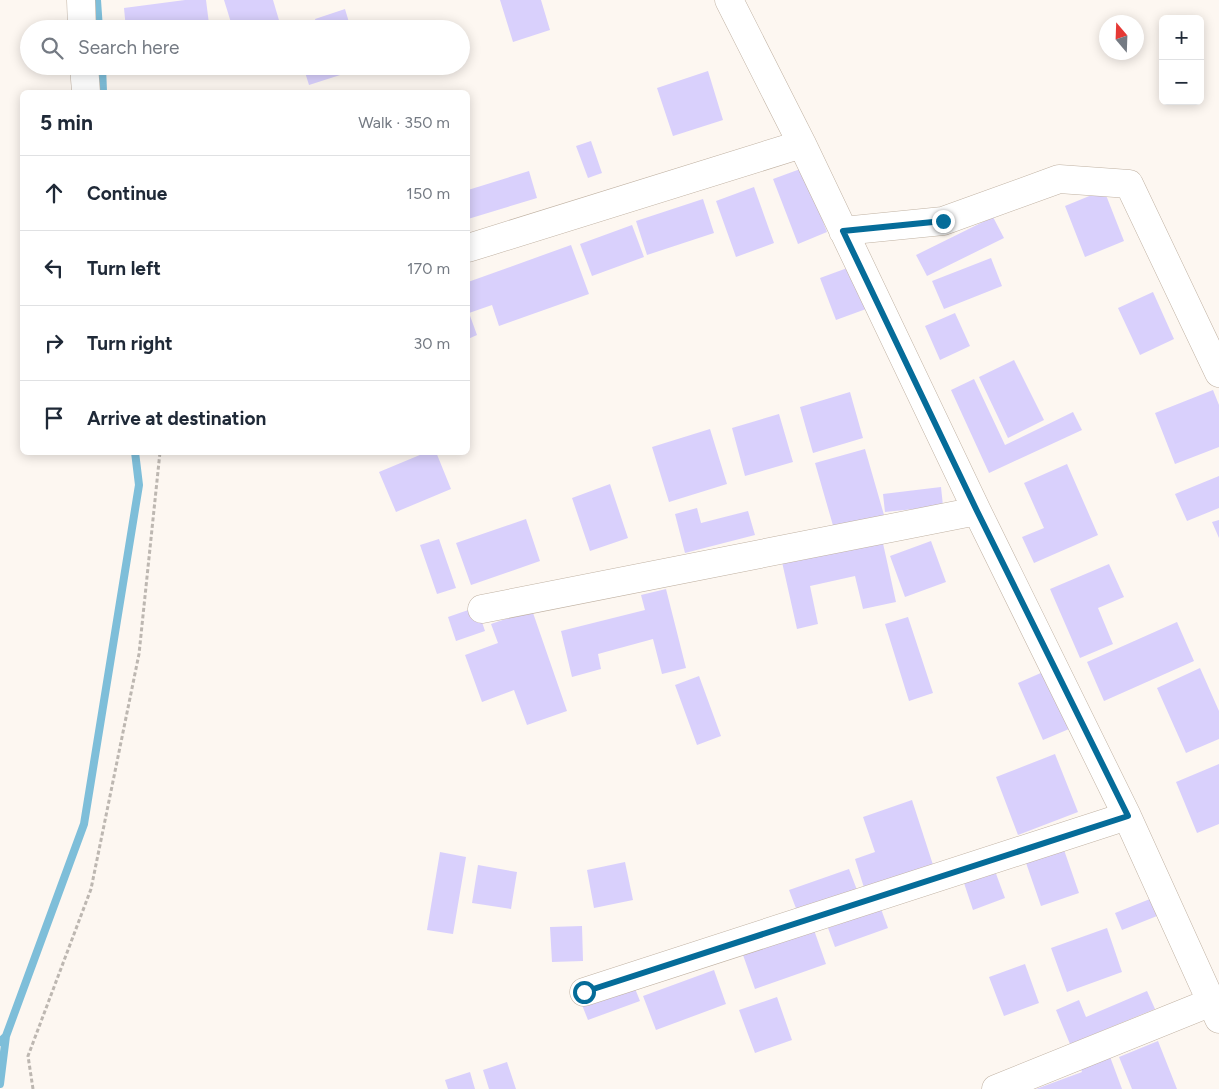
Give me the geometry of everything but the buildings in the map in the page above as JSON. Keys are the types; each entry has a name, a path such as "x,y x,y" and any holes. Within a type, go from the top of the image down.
{"street":[{"path":"81,0 82,20"},
{"path":"729,0 802,144 977,511 1128,816 1216,1007 996,1089"},
{"path":"85,75 86,90"},
{"path":"470,247 802,144"},
{"path":"843,231 943,221 1059,180 1130,184 1219,373"},
{"path":"482,609 977,511"},
{"path":"584,992 1128,816"}],"path":[{"path":"33,1089 28,1056 91,889 139,654 160,455"}],"waterway":[{"path":"97,0 98,20"},
{"path":"102,75 103,90"},
{"path":"0,1042 6,1036 84,824 139,485 135,455"},
{"path":"0,1084 6,1036"}],"route":[{"path":"584,992 1128,816 977,511 843,231 943,221"}]}
